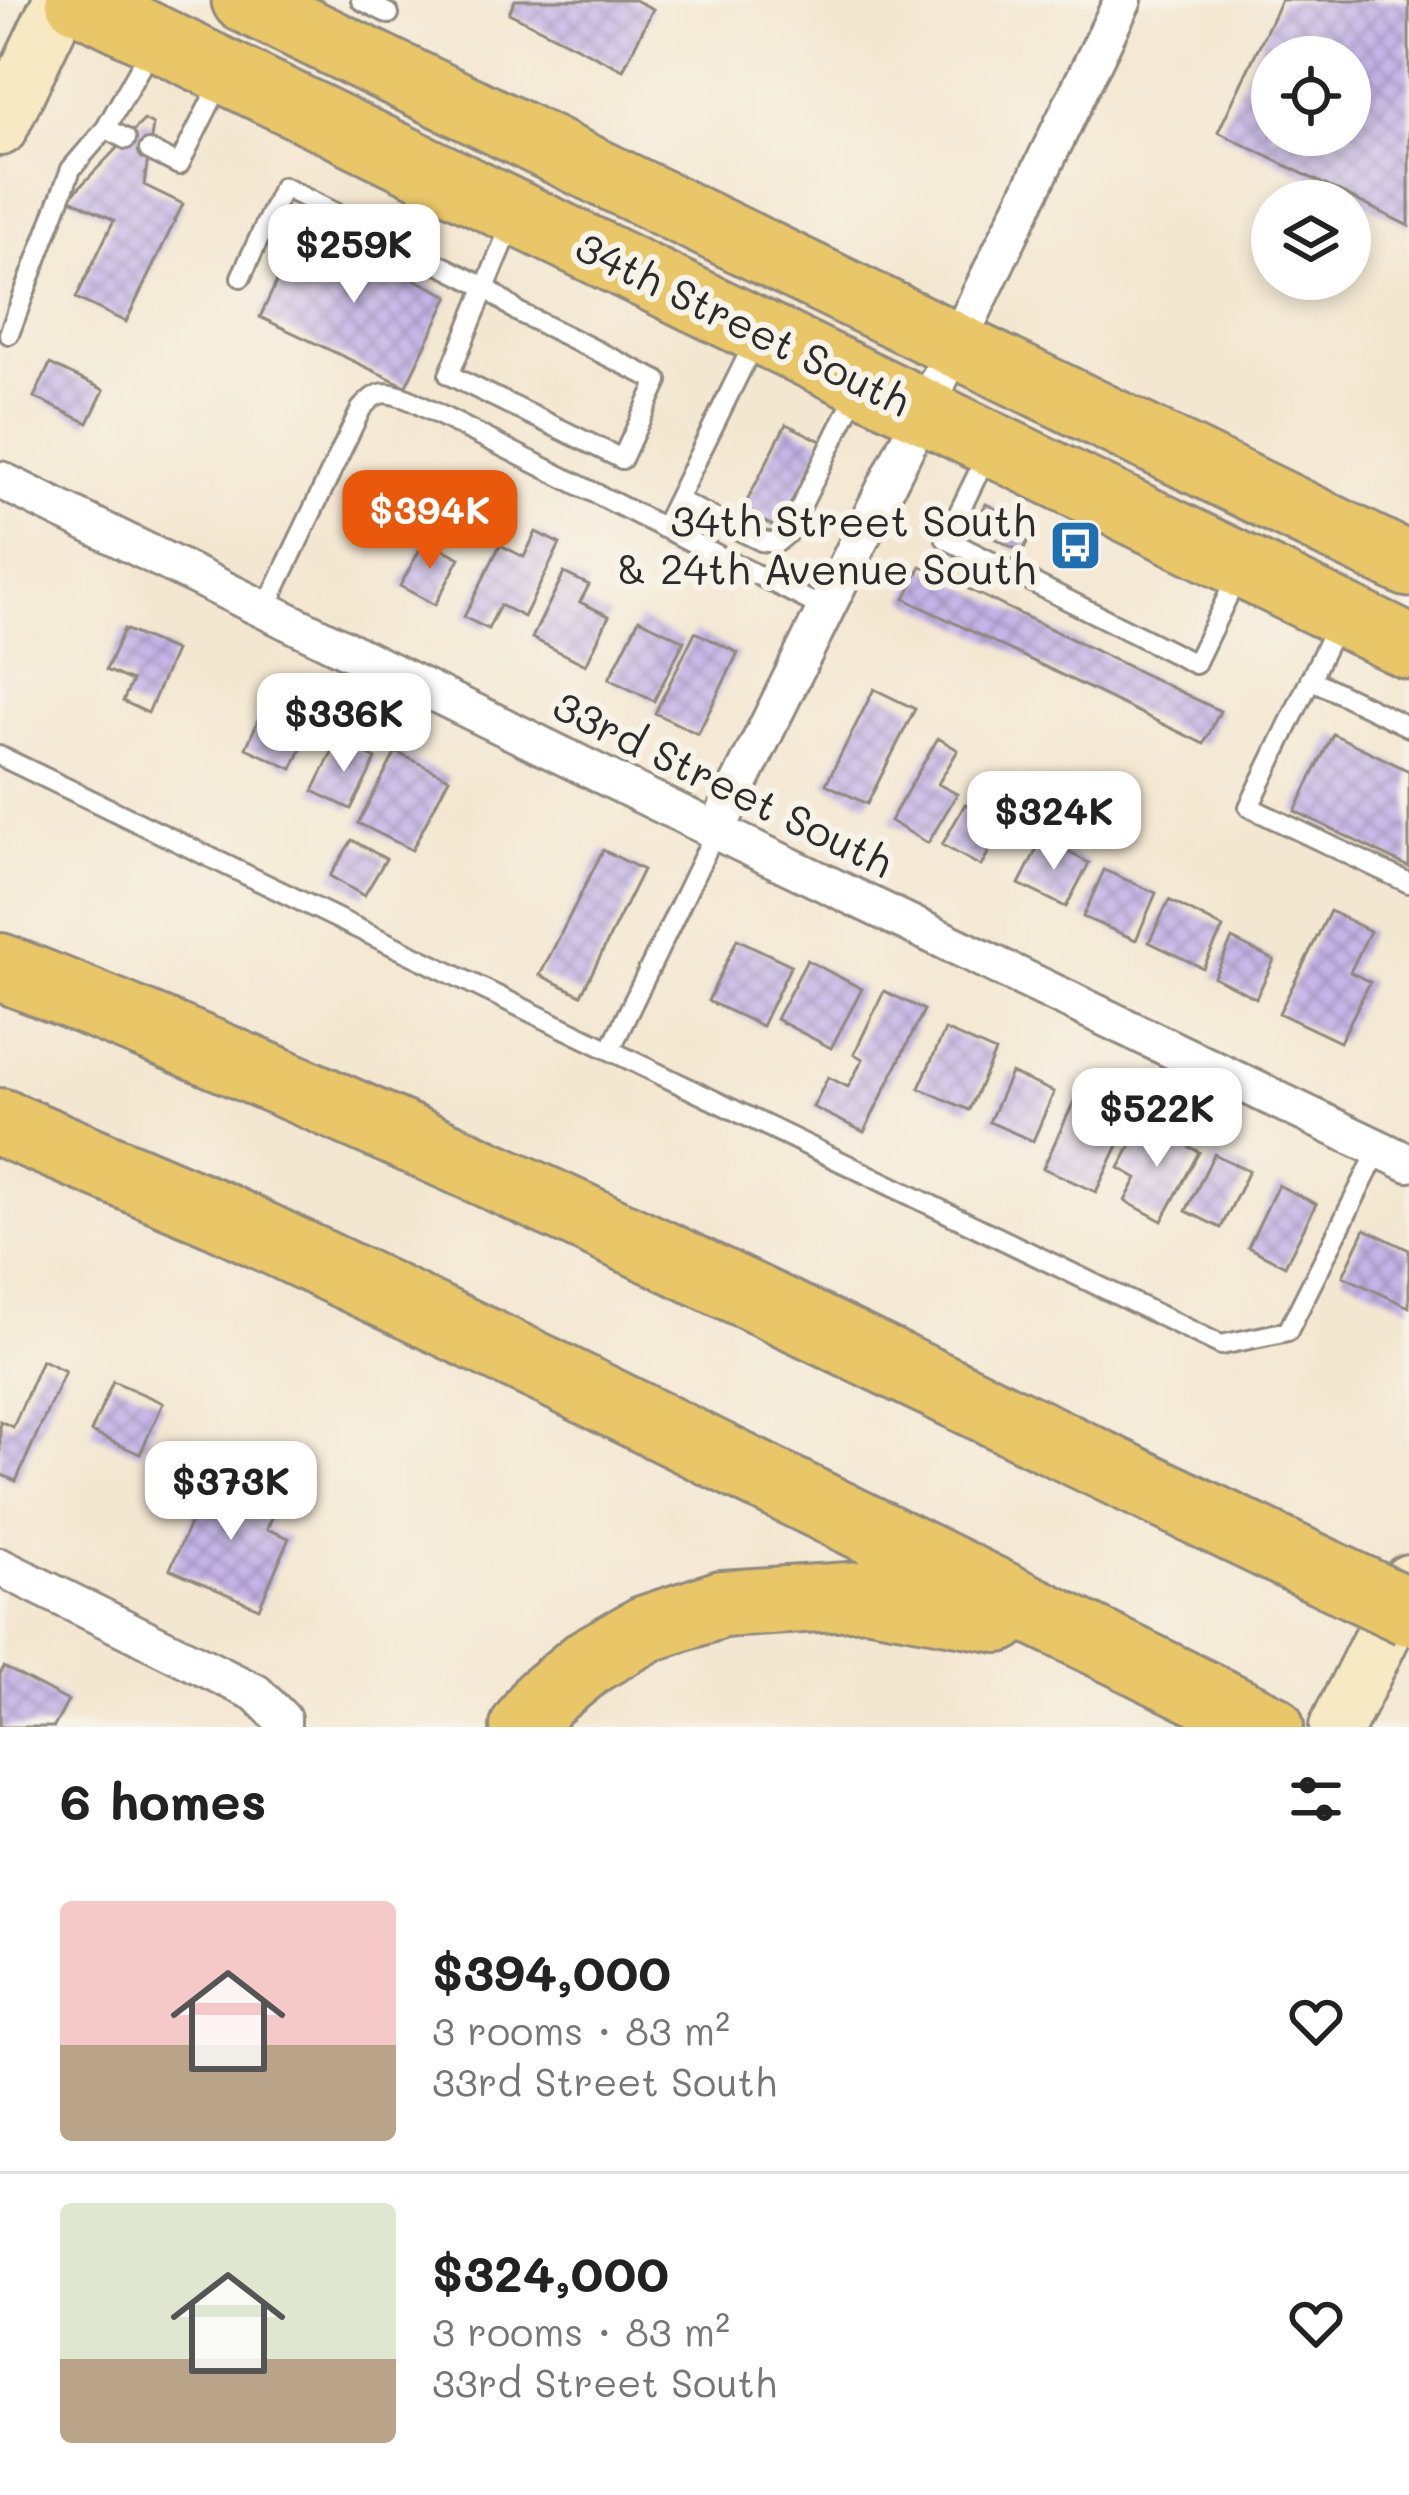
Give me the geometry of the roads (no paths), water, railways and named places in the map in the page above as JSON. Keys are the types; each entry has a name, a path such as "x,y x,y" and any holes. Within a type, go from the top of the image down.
{"highway":[{"name":"34th Street South","path":"78,0 1409,647"},
{"name":"34th Street South","path":"271,6 1409,565"},
{"path":"0,967 146,1024 476,1166 1409,1612"},
{"path":"0,1122 219,1216 547,1371 1257,1720"},
{"path":"524,1727 543,1699 591,1660 646,1629 722,1604 866,1595 1073,1632"}],"main road":[{"path":"0,128 61,0"},
{"path":"1337,1727 1409,1582"}],"street":[{"path":"716,831 1123,0"},
{"name":"33rd Street South","path":"0,480 1394,1156"},
{"path":"0,1567 256,1693 282,1723"}],"lane":[{"path":"361,0 389,14"},
{"path":"9,334 71,169 106,128 156,38"},
{"path":"149,150 179,165 225,72"},
{"path":"106,128 126,139"},
{"path":"241,278 284,188 487,288 518,312 658,381 622,459 449,375 487,288 499,250 517,214"},
{"path":"664,528 760,332"},
{"path":"677,500 761,541 776,543 788,533 862,382"},
{"path":"265,610 361,409 386,392 825,609"},
{"path":"992,445 946,539 1195,664 1242,566"},
{"path":"1342,614 1249,807 1409,883"},
{"path":"1310,679 1409,727"},
{"path":"0,756 1221,1345 1288,1330 1394,1156"},
{"path":"610,1051 716,831"}],"place":[{"name":"34th Street South & 24th Avenue South","path":"1075,546"}]}
